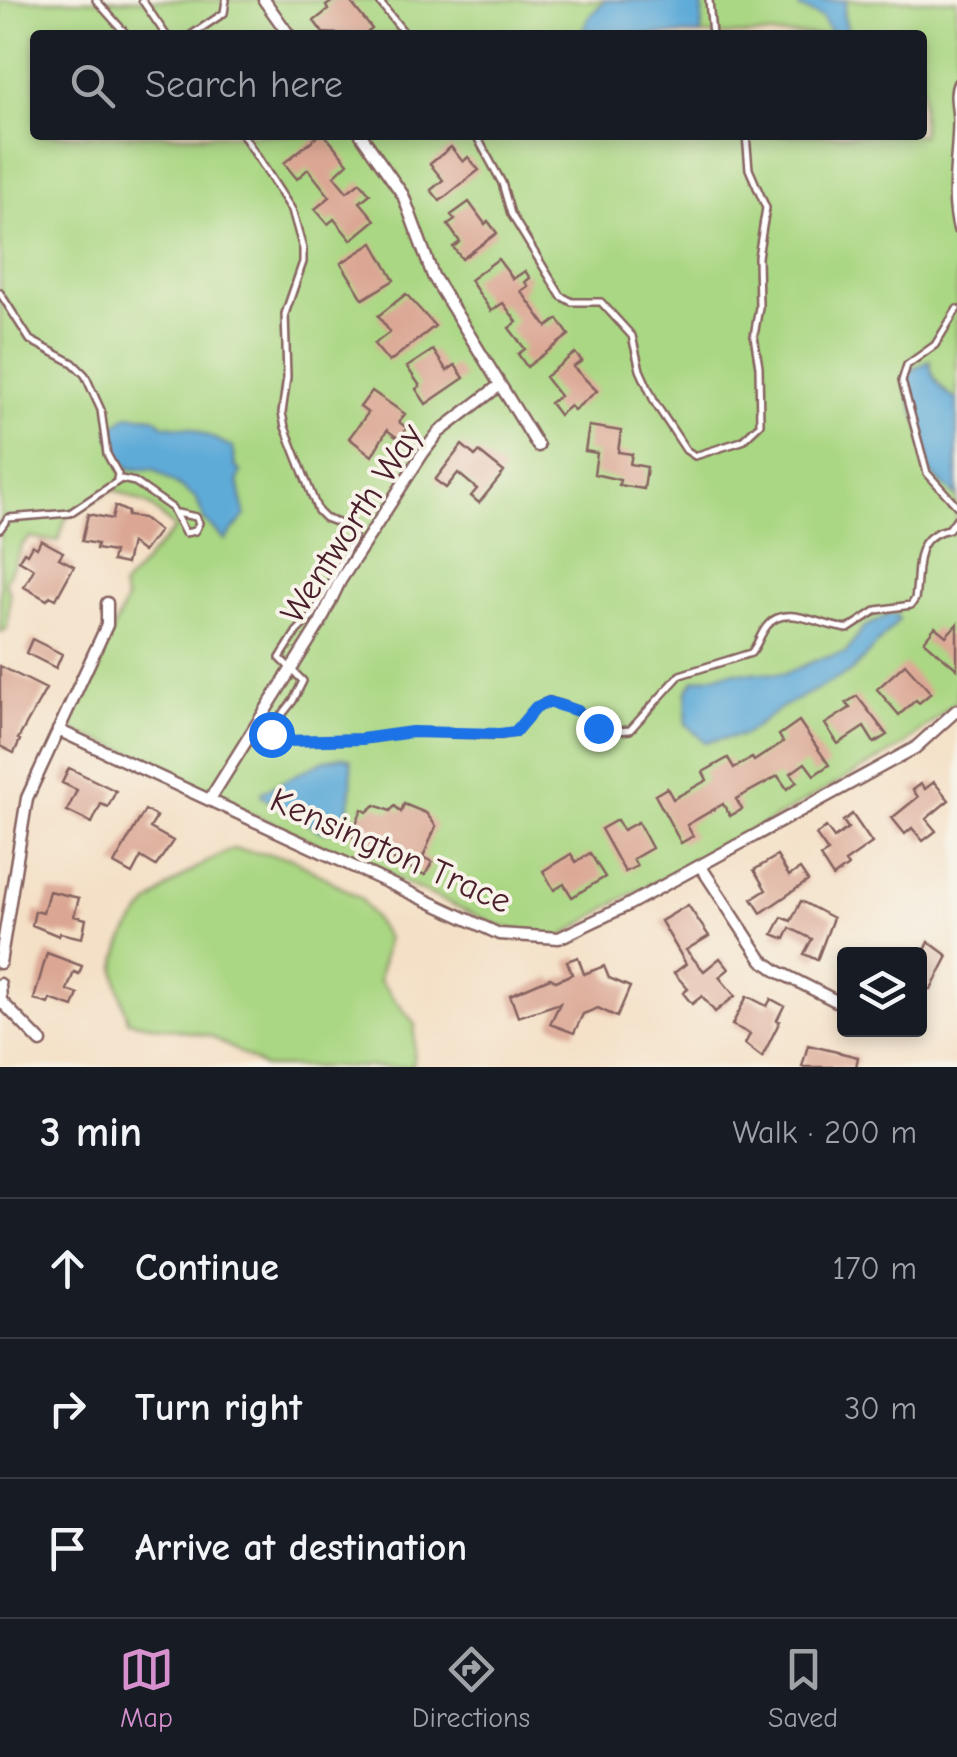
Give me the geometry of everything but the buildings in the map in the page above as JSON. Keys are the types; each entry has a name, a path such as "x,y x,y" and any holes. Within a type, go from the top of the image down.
{"street":[{"path":"264,0 285,30"},
{"path":"364,140 402,194 432,276 538,446"},
{"name":"Wentworth Way","path":"210,799 320,623 340,580 423,452 439,432 500,385"},
{"path":"0,964 28,798 107,625 107,603"},
{"name":"Kensington Trace","path":"58,730 499,934 559,938 701,868 915,748 957,710"},
{"path":"701,868 762,960 837,1002"},
{"path":"0,984 2,1001 41,1042"}],"lane":[{"path":"96,0 123,30"},
{"path":"142,0 163,30"},
{"path":"198,30 224,13 226,0"},
{"path":"378,0 402,30"},
{"path":"710,0 712,30"},
{"path":"957,82 952,201 957,231"},
{"path":"245,140 292,210 303,249 302,265 285,314 285,428 320,514 347,525 354,533 314,616 297,631 280,658 302,677 303,684 270,731 286,741 362,739 412,732 515,732 536,707 549,702 578,711 604,732 626,732 640,723 680,675 751,653 767,626 779,616 790,613 848,629 877,610 910,605 916,596 925,540 934,532 952,527 957,518"},
{"path":"479,140 502,183 510,214 561,296 572,302 599,301 630,333 640,370 655,403 686,450 698,456 745,440 761,420 754,336 758,258 766,208 749,169 746,140"},
{"path":"0,293 30,340 72,363 85,375 101,410 107,454 118,474 117,480"},
{"path":"957,309 933,348 906,365 902,381 926,473 957,506"},
{"path":"0,528 8,518 70,512 117,480 136,482 177,513 196,517 195,531 183,532 177,513"}],"green space":[{"path":"0,0 957,0 957,701 903,746 708,856 620,900 559,938 502,927 192,787 157,762 76,732 68,723 126,600 122,588 175,528 149,505 113,489 66,518 58,542 30,537 5,582 10,593 7,629 0,632"},
{"path":"233,849 292,858 361,899 387,938 379,980 415,1024 413,1067 264,1067 211,1036 128,1021 116,968 130,928 177,881"}],"water":[{"path":"605,0 703,0 701,30 582,30"},
{"path":"797,0 846,0 848,30 829,30 822,17 800,8"},
{"path":"930,361 938,384 957,400 957,497 930,473 906,385 911,370"},
{"path":"128,415 154,417 164,425 191,428 232,447 236,468 241,471 238,480 245,516 225,540 205,521 196,498 154,469 132,469 121,464 110,434"},
{"path":"888,615 897,615 899,620 852,671 781,708 744,735 705,742 686,724 687,691 694,680 733,672 785,674 819,659 846,653 863,628"},
{"path":"325,760 351,760 351,794 346,816 332,830 321,831 261,796"}],"route":[{"path":"271,734 286,741 362,739 412,732 500,734 515,732 536,707 549,702 578,711 598,728"}]}
